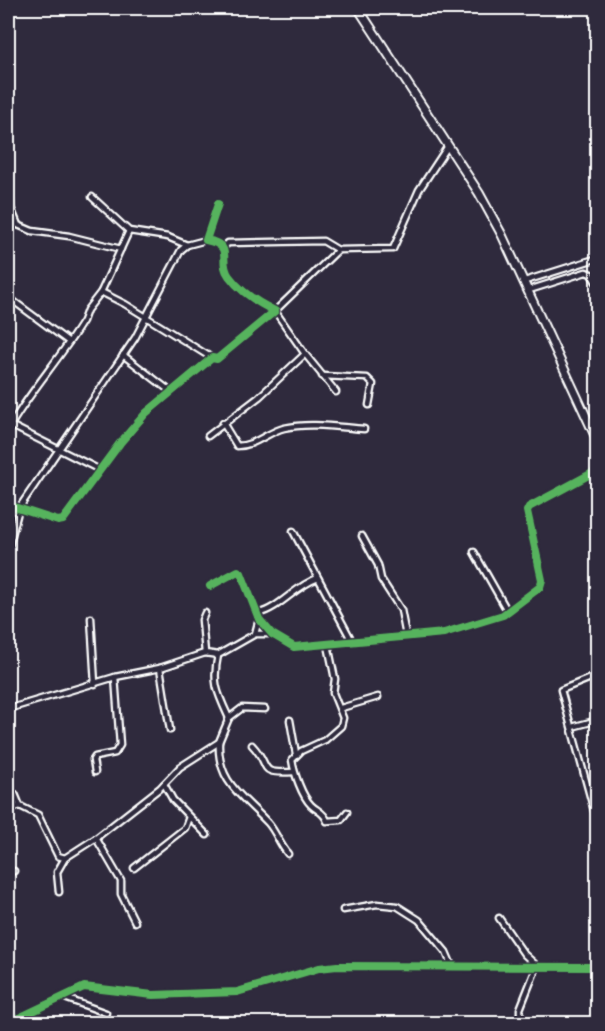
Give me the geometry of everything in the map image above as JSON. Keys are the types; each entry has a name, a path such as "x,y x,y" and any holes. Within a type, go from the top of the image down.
{"highway":[{"path":"358,8 479,193 525,281 597,442"}],"street":[{"path":"223,248 228,243 323,241 338,250 393,249 419,190 448,146"},
{"path":"8,148 11,208 18,225 32,231 69,236 121,249"},
{"path":"92,197 129,231 158,235 187,245 206,240 219,242 223,248 228,275 252,298 275,311 305,354 336,392"},
{"path":"206,240 218,204"},
{"path":"100,470 57,448 9,428 69,342 100,292 129,231"},
{"path":"8,550 19,508 57,448 123,355 145,318 174,260 187,245"},
{"path":"100,292 212,358 218,359 275,311 338,250"},
{"path":"525,281 597,258"},
{"path":"529,290 586,272 591,274 597,285"},
{"path":"8,297 69,342"},
{"path":"208,436 259,397 305,354"},
{"path":"123,355 170,391"},
{"path":"8,505 58,521 63,519 120,443 170,391 212,358"},
{"path":"322,376 367,378 373,384 369,405"},
{"path":"223,423 237,446 244,446 282,429 295,426 363,429"},
{"path":"210,586 238,571 241,573 259,616 272,634 294,647 444,633 475,626 508,612 540,587 542,580 527,511 529,507 597,470"},
{"path":"293,531 352,641"},
{"path":"362,536 378,564 381,579 401,610 406,636"},
{"path":"474,552 508,612"},
{"path":"259,616 269,611 290,593 318,578"},
{"path":"205,613 202,620 205,653"},
{"path":"255,634 259,616"},
{"path":"91,618 95,684"},
{"path":"8,709 115,677 160,668 205,653 218,655 255,634 272,634"},
{"path":"328,645 335,679 333,693 341,708 343,718 338,731 296,754 292,760 293,772 310,805 318,809 327,821 341,820 347,812"},
{"path":"218,655 214,673 216,692 229,718"},
{"path":"160,668 170,730"},
{"path":"597,675 561,690 597,825"},
{"path":"95,772 93,760 95,757 115,753 120,744 115,677"},
{"path":"341,708 378,697"},
{"path":"265,709 242,708 229,718 219,742 220,767 247,805 269,824 288,854"},
{"path":"290,720 296,754"},
{"path":"572,727 597,720"},
{"path":"58,892 57,872 65,858 96,838 164,784 180,767 219,742"},
{"path":"252,745 266,770 271,773 293,772"},
{"path":"164,784 166,792 207,835"},
{"path":"15,794 20,806 38,815 58,856 65,858"},
{"path":"8,810 20,806"},
{"path":"134,868 185,828 189,817"},
{"path":"96,838 121,881 121,894 135,922"},
{"path":"8,873 14,871"},
{"path":"343,910 377,904 397,906 419,920 446,952 452,966"},
{"path":"500,918 524,954 537,966"},
{"path":"520,1023 520,1009 537,966"},
{"path":"8,1023 91,986 133,993 201,995 244,991 325,967 597,967"},
{"path":"62,997 106,1013"}],"cycle path":[{"path":"8,505 58,521 63,520 120,443 146,413 212,358 217,359 275,311 238,287 226,270 221,246 206,240 218,204"},
{"path":"210,586 238,571 241,573 259,619 272,634 294,647 444,633 503,615 540,587 542,580 527,511 529,507 598,470"},
{"path":"8,1023 84,987 153,995 237,992 319,968 337,966 598,967"}]}
